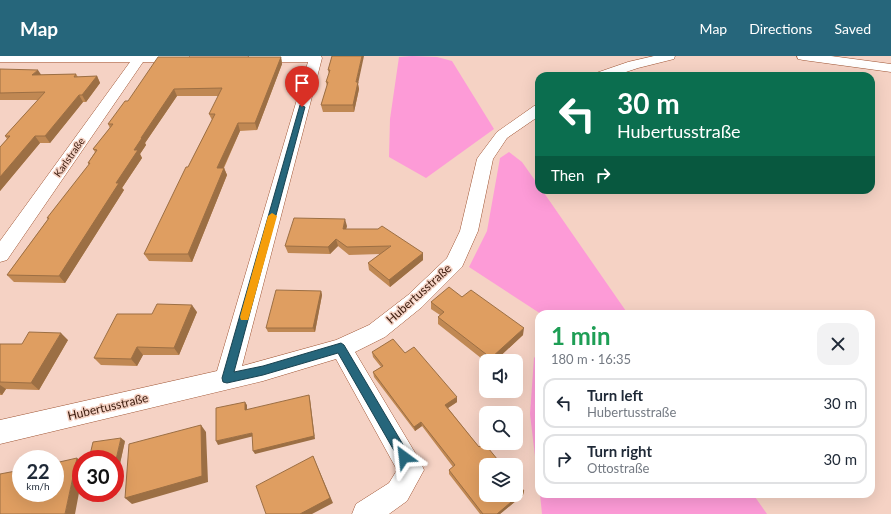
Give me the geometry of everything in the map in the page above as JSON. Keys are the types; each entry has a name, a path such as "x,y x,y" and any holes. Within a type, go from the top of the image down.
{"street":[{"path":"613,72 669,56"},
{"path":"803,56 891,68"},
{"path":"0,58 193,58"},
{"name":"Karlstraße","path":"0,255 139,58"},
{"path":"227,378 316,58 239,58"},
{"name":"Hubertusstraße","path":"0,432 227,378 263,371 341,348 377,331 414,301 454,262 469,230 485,159 502,135 535,111"},
{"path":"341,348 411,470 398,492 366,514"}],"shaded area":[{"path":"399,57 437,57 452,61 494,129 426,178 389,157 390,119"},
{"path":"509,152 522,162 535,180 535,194 545,194 625,310 535,310 469,267 487,231 500,158"},
{"path":"535,357 535,456 530,414"},
{"path":"540,498 756,498 767,514 542,514"}],"building":[{"path":"332,56 362,56 356,82 358,82 353,105 321,105 328,82 326,82"},
{"path":"158,57 281,57 255,123 238,123 217,168 224,168 188,254 144,254 186,167 188,167 215,114 209,114 222,88 174,89 141,138 134,150 138,150 116,183 119,183 59,276 7,275 49,218 47,218 90,163 88,163 97,150 93,149 113,124 108,124 125,101 128,101"},
{"path":"0,69 38,70 32,75 76,74 74,77 97,76 45,136 35,136 0,177 0,147 10,136 5,136 45,92 0,93"},
{"path":"294,218 345,219 343,229 378,229 382,226 423,253 389,280 368,263 391,246 347,247 336,239 328,247 285,246"},
{"path":"449,287 462,297 471,290 524,328 495,354 486,354 438,317 444,312 431,302"},
{"path":"276,290 321,291 313,328 266,328"},
{"path":"157,304 192,305 174,348 137,347 131,359 94,358 117,314 152,314"},
{"path":"29,332 61,333 31,383 0,382 0,344 22,344"},
{"path":"393,339 405,353 414,347 457,397 445,405 479,447 479,450 490,450 496,458 479,458 479,502 511,502 497,514 483,514 449,470 455,465 421,422 414,427 373,372 383,366 372,352"},
{"path":"309,395 314,436 253,451 252,433 216,441 216,408 245,402 245,410"},
{"path":"201,425 202,476 125,498 129,444"},
{"path":"121,438 118,450 91,450 93,442"},
{"path":"313,456 330,498 300,514 266,514 256,486"},
{"path":"72,459 72,481 65,514 0,514 0,474 12,472 12,502 64,502 64,461"}],"slow traffic":[{"path":"245,317 272,216"}],"route":[{"path":"302,107 235,354 227,378 263,371 341,348 404,457"}]}
